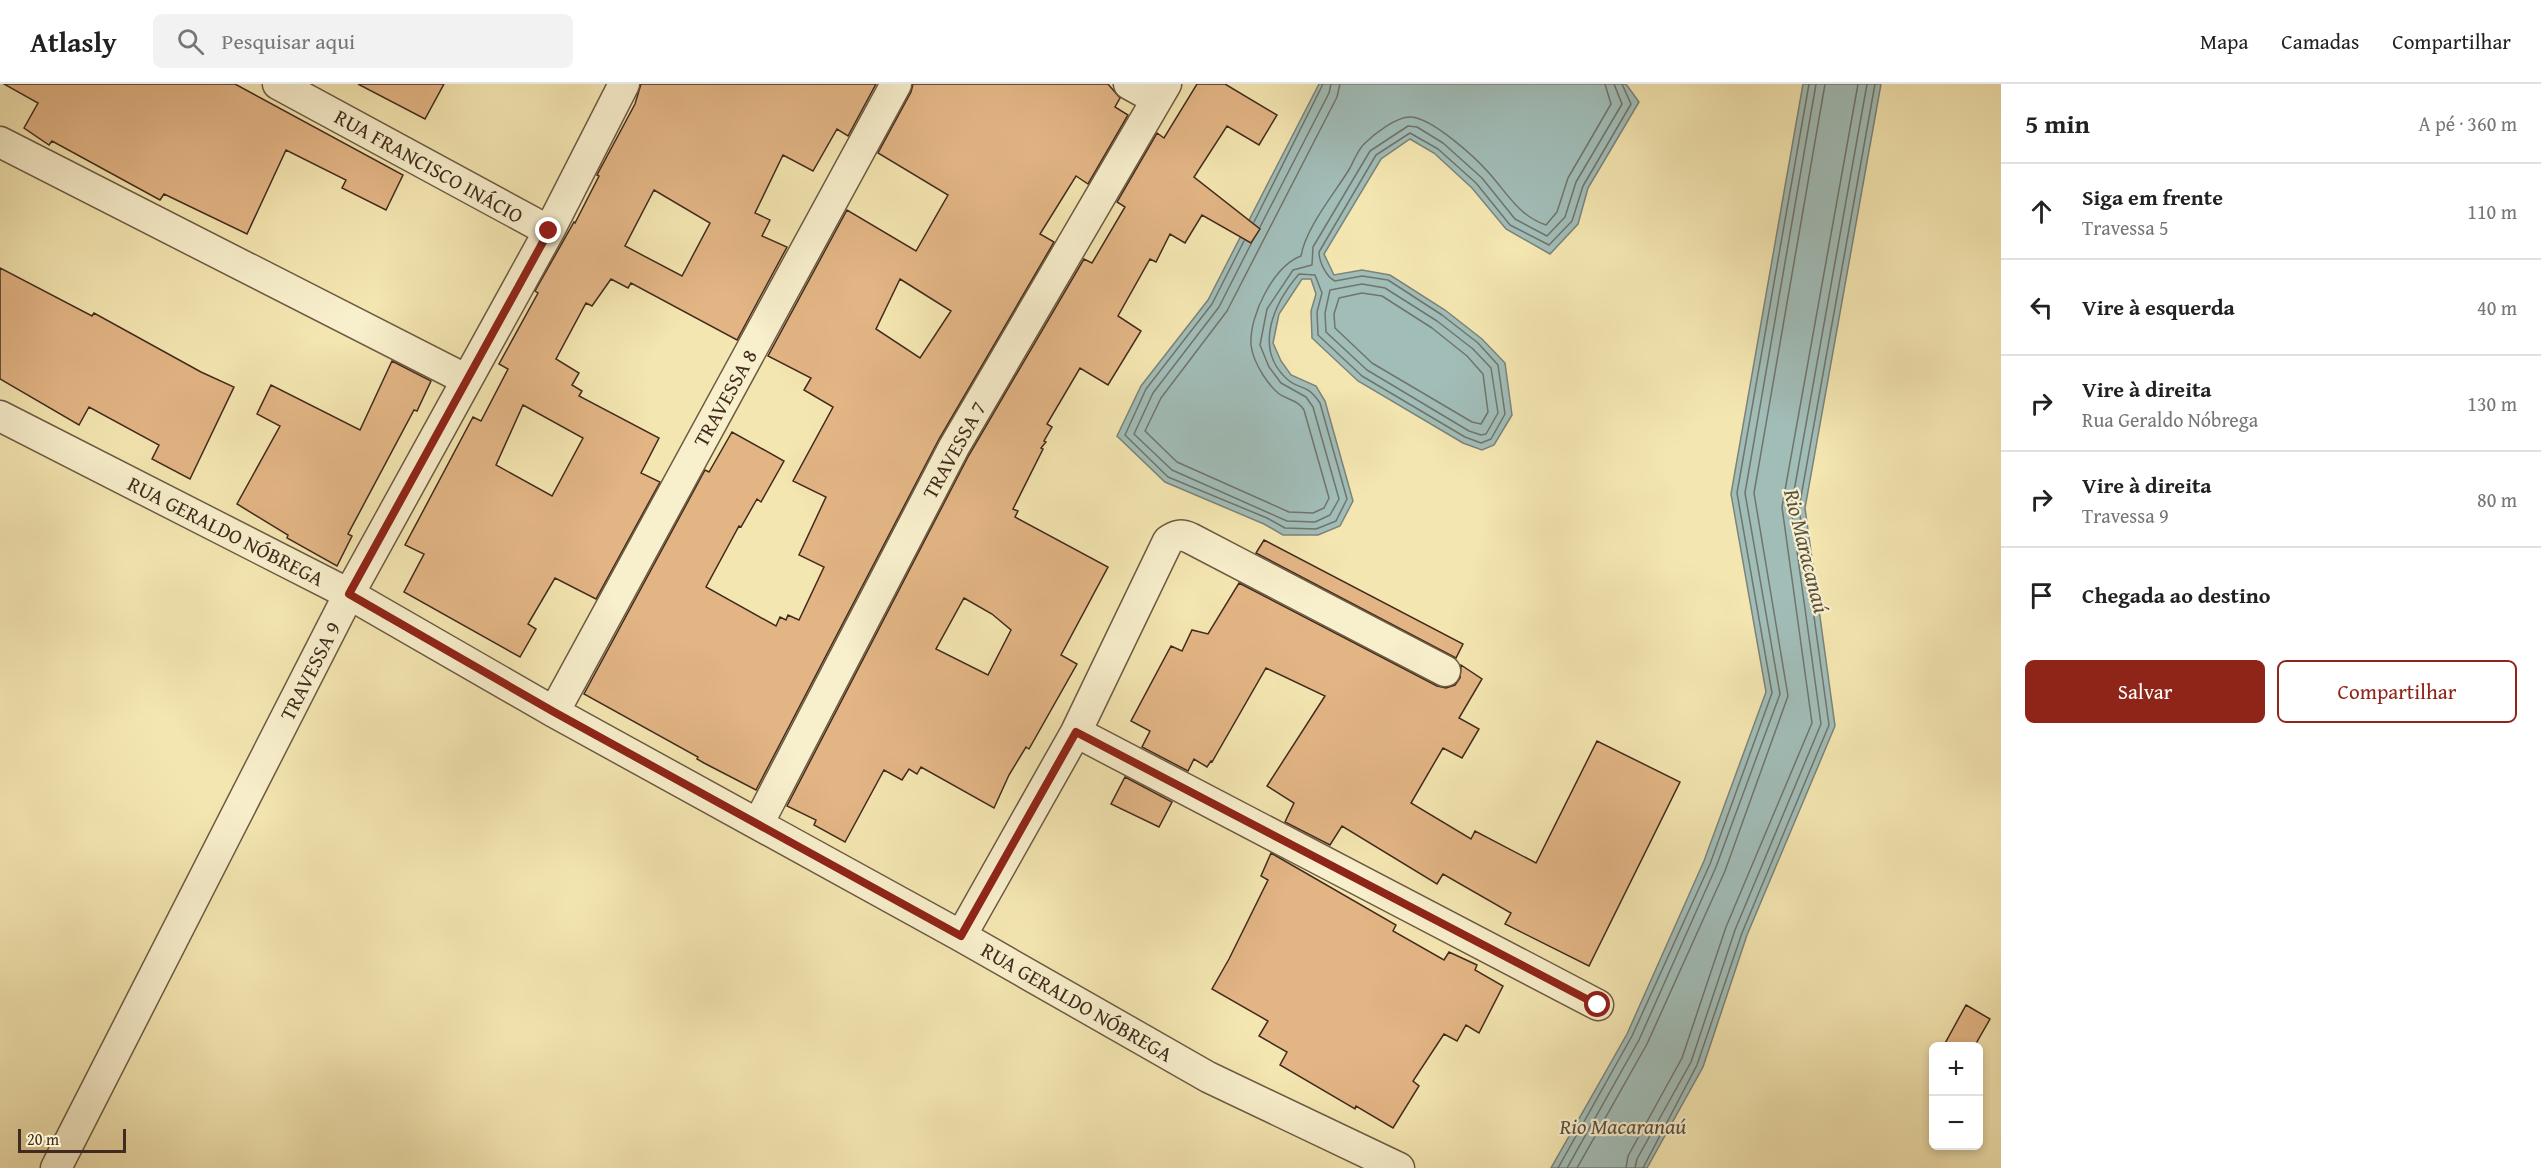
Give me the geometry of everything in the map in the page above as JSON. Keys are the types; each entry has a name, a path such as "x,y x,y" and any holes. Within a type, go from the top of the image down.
{"street":[{"name":"TRAVESSA 9","path":"56,1168 349,594 549,231 624,84"},
{"name":"TRAVESSA 8","path":"554,712 896,84"},
{"path":"1129,84 1161,92"},
{"name":"RUA FRANCISCO INÁCIO","path":"281,85 549,231"},
{"name":"TRAVESSA 7","path":"758,824 954,447 1161,92"},
{"path":"0,142 466,381"},
{"name":"RUA GERALDO NÓBREGA","path":"0,416 349,594 554,712 961,936 1208,1077 1398,1168"},
{"path":"961,936 1076,732 1168,541 1182,535 1445,671"},
{"path":"1076,732 1598,1005"}],"water":[{"path":"1319,84 1626,84 1639,102 1588,188 1578,224 1550,254 1506,229 1472,188 1434,153 1410,139 1381,159 1324,254 1334,275 1362,270 1390,275 1445,310 1482,339 1505,363 1512,415 1494,445 1482,450 1463,443 1358,381 1312,338 1311,311 1316,294 1311,279 1302,279 1279,314 1273,343 1281,361 1291,375 1316,386 1325,401 1353,501 1340,526 1318,535 1283,535 1264,524 1165,482 1117,436 1141,386 1208,300"},
{"name":"Rio Macaranaú","path":"1803,84 1881,84 1805,508 1835,726 1747,935 1703,1067 1647,1168 1551,1168 1627,1034 1704,861 1766,692 1731,494"}],"building":[{"path":"4,84 235,84 403,175 386,210 342,188 346,180 286,150 247,234 164,194 160,200 52,141 49,145 24,128 38,103"},
{"path":"358,84 444,84 425,119"},
{"path":"641,84 876,84 848,136 837,129 813,171 783,155 755,213 770,220 762,236 787,247 737,340 631,283 628,288 611,279 592,306 586,303 556,359 579,373 572,385 582,391 579,396 659,438 641,473 660,482 596,599 555,578 528,624 536,629 520,657 404,592 424,554 405,545 473,417 481,421 508,369 499,364 538,293 535,291 575,223 599,176 597,175 635,104","holes":["654,190 710,223 682,276 625,246","523,405 583,438 552,496 496,465"]},
{"path":"913,84 1108,84 1120,98 1115,107 1128,115 1088,184 1076,176 1040,234 1054,242 939,439 756,790 584,694 705,470 709,472 732,432 784,461 761,502 757,499 741,527 739,526 706,587 776,626 780,617 786,620 788,615 799,620 824,567 799,555 826,497 793,481 833,407 804,390 811,378 768,356 847,210 916,251 948,195 878,153 911,92","holes":["900,279 951,311 920,358 876,329"]},
{"path":"1197,84 1225,84 1277,115 1259,145 1227,126 1194,177 1260,229 1251,243 1202,215 1185,243 1170,234 1156,262 1150,259 1118,316 1141,331 1108,385 1080,368 1047,424 1052,427 1044,441 1046,442 1041,448 1043,449 1013,509 1018,511 1015,517 1108,567 1061,655 1077,664 1029,749 1026,747 1009,775 994,808 921,767 917,774 909,769 902,780 884,770 845,842 814,825 816,820 787,806 969,455 1084,259 1092,263 1125,207 1117,202 1157,133 1164,138","holes":["964,598 992,614 1011,630 988,675 936,649"]},
{"path":"0,268 92,316 94,313 201,372 234,387 190,479 152,459 159,445 89,407 79,425 0,379"},
{"path":"392,361 431,381 417,411 414,410 348,534 352,536 337,566 287,538 288,535 237,504 280,426 257,414 271,385 360,430"},
{"path":"1264,540 1463,644 1456,658 1256,553"},
{"path":"1239,583 1437,686 1446,688 1455,685 1460,678 1461,665 1482,679 1459,718 1479,729 1462,758 1443,748 1411,803 1471,839 1475,831 1536,863 1597,741 1680,782 1589,966 1505,924 1511,913 1443,874 1437,884 1342,826 1330,845 1285,822 1294,803 1267,786 1325,696 1266,668 1207,767 1194,759 1188,771 1142,747 1150,731 1131,721 1171,646 1182,651 1192,630 1208,634"},
{"path":"1125,777 1172,802 1159,827 1111,804"},
{"path":"1271,853 1396,925 1393,931 1444,960 1449,952 1477,965 1475,970 1503,986 1479,1033 1466,1025 1457,1041 1444,1034 1413,1081 1419,1086 1393,1128 1356,1106 1355,1109 1280,1065 1287,1052 1259,1036 1268,1021 1212,989 1268,880 1261,876"},
{"path":"1966,1005 1990,1019 1977,1042 1946,1042"}],"route":[{"path":"549,231 349,594 554,712 961,936 1076,732 1598,1005"}],"water label":[{"name":"Rio Maracanaú","path":"1807,551"}]}
